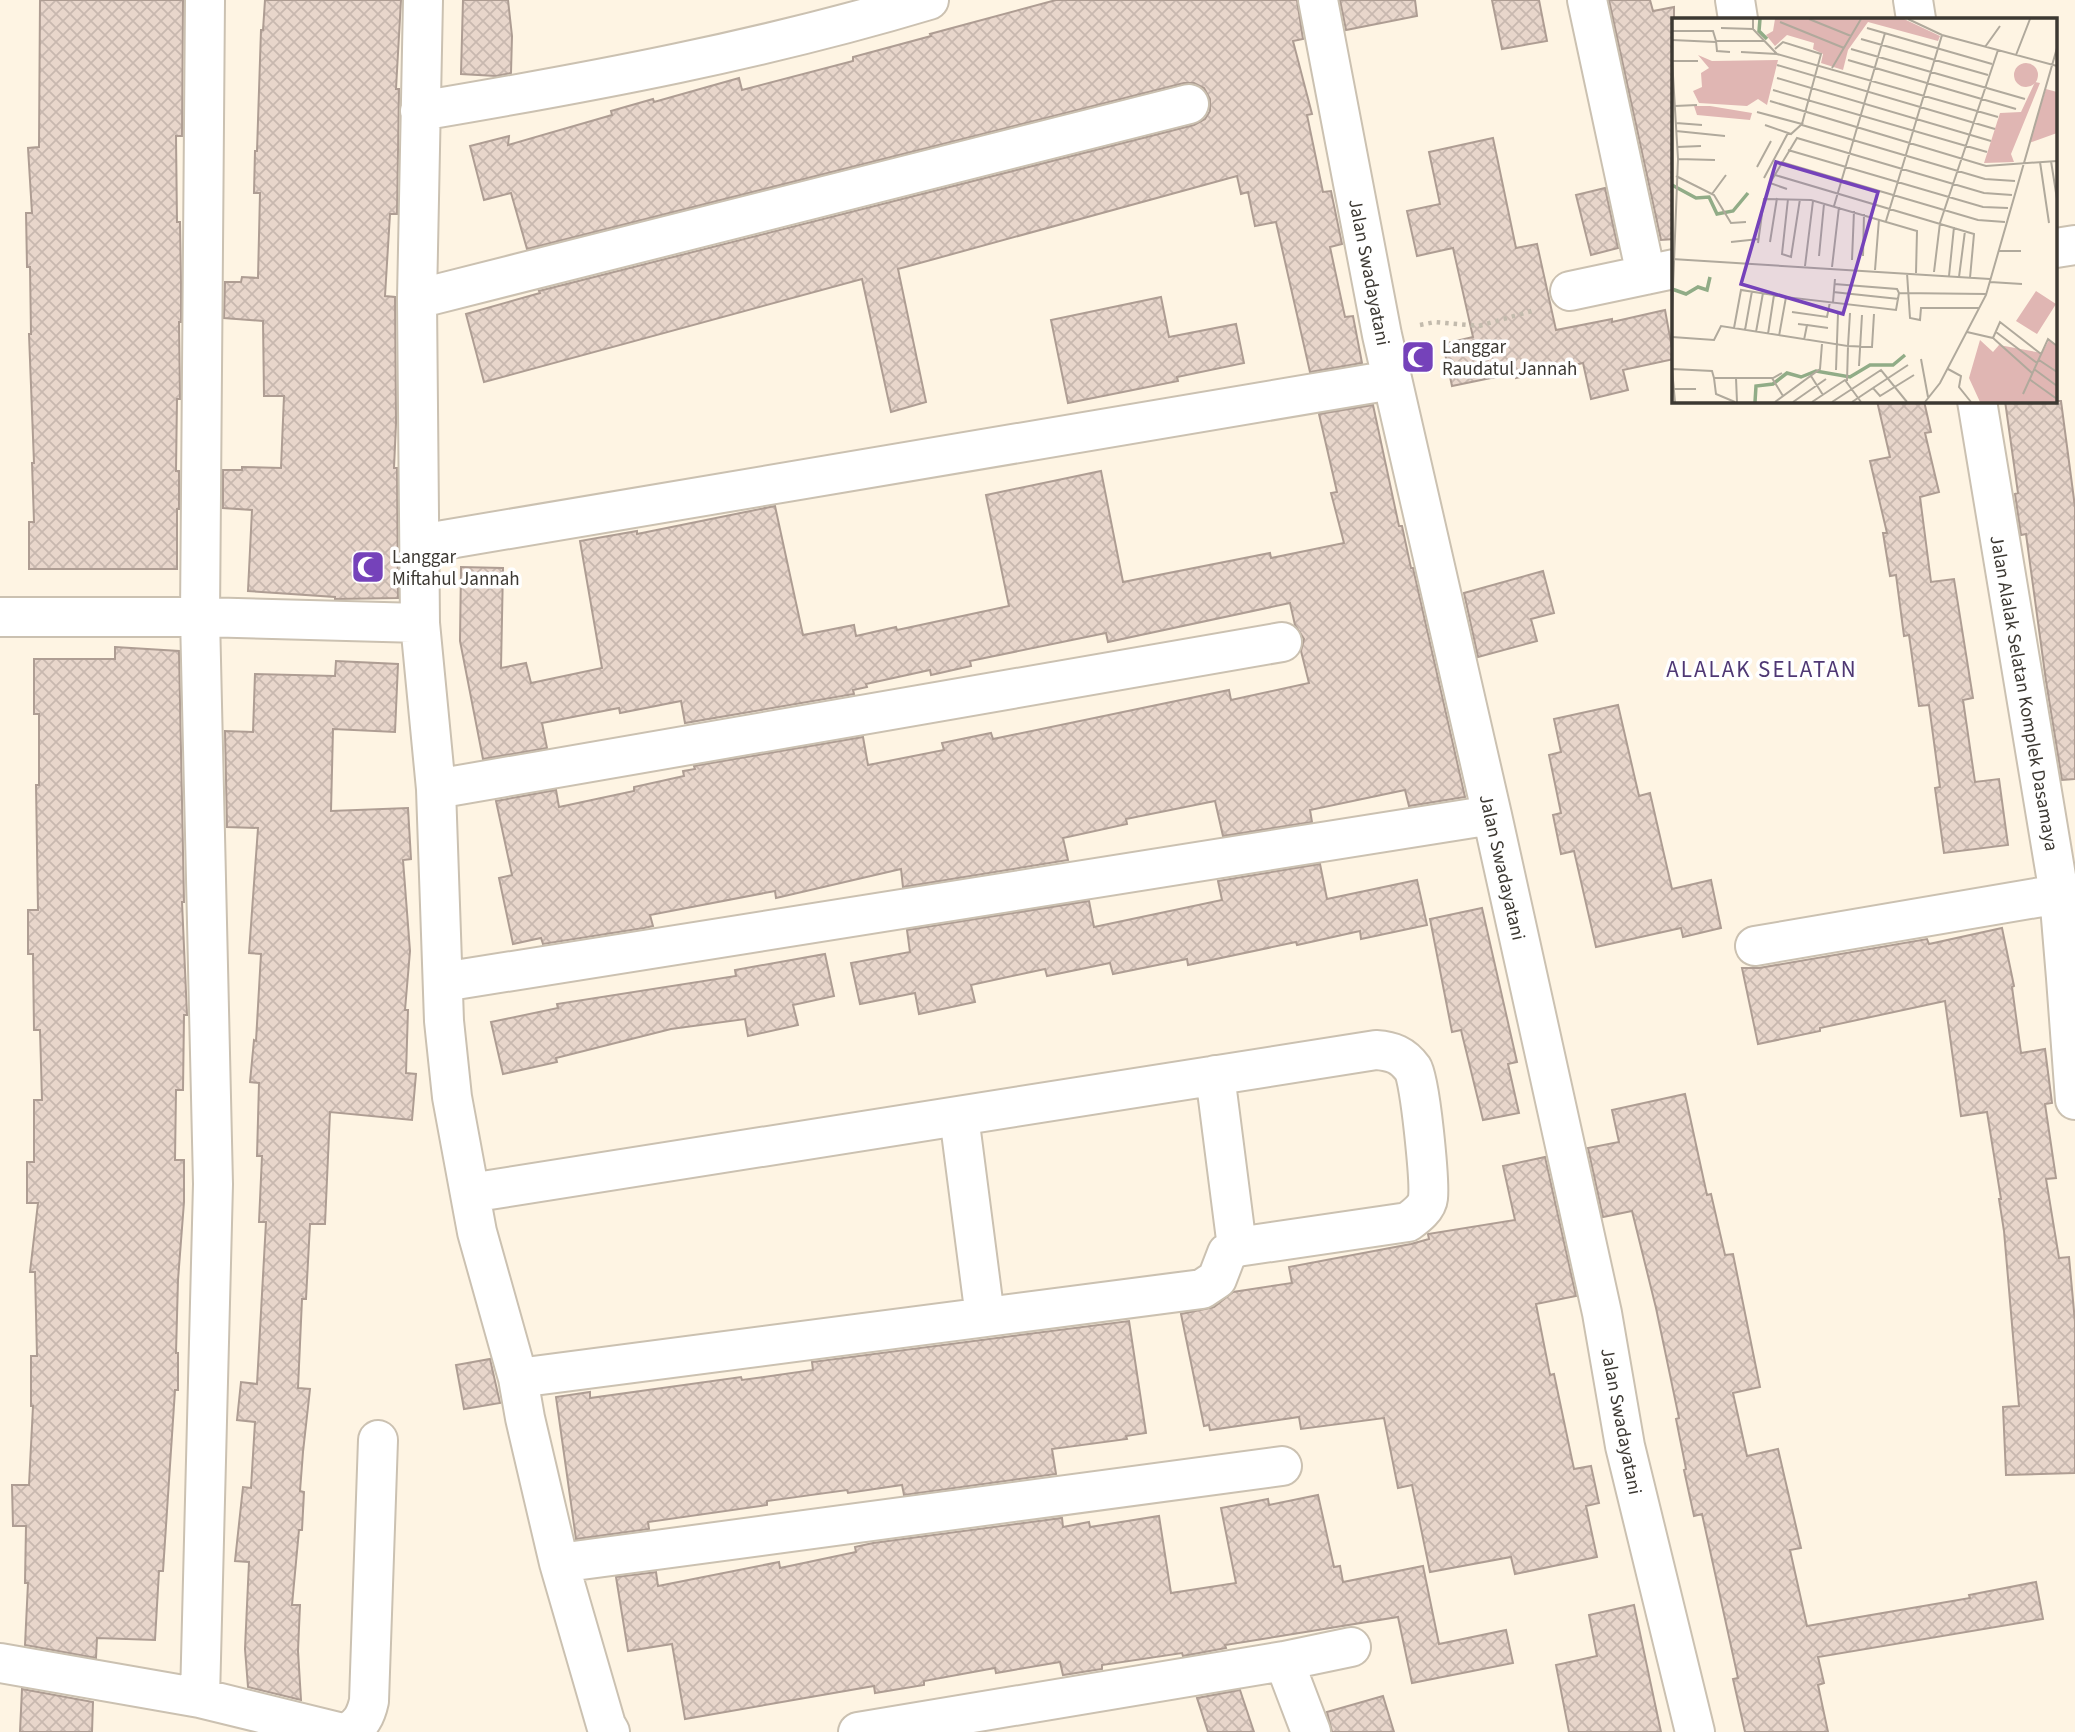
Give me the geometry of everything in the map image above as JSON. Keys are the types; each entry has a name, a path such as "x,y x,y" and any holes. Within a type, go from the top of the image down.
{"street":[{"path":"200,1698 213,1184 200,617 205,0"},
{"path":"424,0 417,299 421,623 436,789 444,1021 452,1097 477,1232 518,1378 559,1563 610,1732"},
{"path":"420,111 583,84 845,25 929,0"},
{"name":"Jalan Swadayatani","path":"1318,0 1382,335 1602,1313 1625,1446 1695,1732"},
{"path":"1570,291 1660,272 1587,0"},
{"path":"1735,0 1738,18"},
{"path":"1913,0 1916,18"},
{"path":"417,299 1189,104"},
{"path":"420,544 1392,380"},
{"name":"Jalan Alalak Selatan Komplek Dasamaya","path":"1977,402 2071,977 2075,1100"},
{"path":"0,617 200,617 421,623"},
{"path":"436,789 1282,642"},
{"path":"443,982 1492,815"},
{"path":"1755,946 2059,894"},
{"path":"470,1193 1376,1050 1394,1051 1414,1070 1425,1135 1429,1200 1418,1215 1408,1222 1237,1247 1227,1253 1217,1279 1202,1289 518,1378"},
{"path":"1215,1075 1237,1247"},
{"path":"959,1116 985,1317"},
{"path":"348,1732 357,1727 366,1715 369,1701 378,1440"},
{"path":"559,1563 1282,1466"},
{"path":"858,1732 1284,1661 1351,1647"},
{"path":"1284,1661 1311,1732"},
{"path":"0,1663 200,1698 338,1732"}],"path":[{"path":"1382,335 1435,321 1479,326 1556,304 1570,291"}],"building":[{"path":"40,0 183,0 182,136 176,136 181,282 180,399 177,399 177,569 29,569 29,522 34,522 34,463 29,334 30,267 27,267 26,213 32,213 28,148 39,147"},
{"path":"265,0 401,0 396,89 399,89 397,214 390,214 385,296 395,297 394,468 397,468 398,598 335,599 248,591 252,510 223,508 223,470 242,470 242,467 281,468 284,396 264,396 263,321 224,318 225,282 241,282 242,277 258,278 260,193 254,193 255,151"},
{"path":"463,0 508,0 512,36 511,73 496,76 461,74"},
{"path":"1056,0 1297,0 1303,39 1293,41 1312,114 1307,115 1323,192 1331,191 1342,244 1330,247 1345,317 1353,316 1362,363 1310,372 1276,222 1255,226 1248,192 1241,194 1237,176 898,269 926,402 891,412 862,279 484,382 466,314 540,293 539,291 1194,125 1205,119 1210,111 1210,99 1204,88 1194,83 1184,83 527,249 511,193 484,200 470,146 509,136 508,145 612,115 611,111 739,78 742,90 853,61 853,57"},
{"path":"1340,0 1415,0 1417,16 1346,30"},
{"path":"1492,0 1539,0 1547,41 1502,49"},
{"path":"1609,0 1650,0 1653,11 1674,7 1672,239 1661,240"},
{"path":"1493,138 1516,248 1537,244 1556,330 1612,319 1612,322 1665,310 1672,359 1623,370 1628,390 1591,399 1583,363 1516,378 1515,373 1452,386 1443,344 1473,337 1453,248 1417,256 1407,211 1440,204 1429,152"},
{"path":"1605,188 1618,248 1591,255 1576,195"},
{"path":"1161,297 1169,337 1236,324 1244,363 1177,377 1178,381 1068,403 1051,320"},
{"path":"2061,401 2075,507 2075,779 2062,780 2026,534 2021,535 2015,494 2018,493 2005,402"},
{"path":"1877,402 1924,402 1931,432 1925,433 1939,492 1920,497 1931,582 1954,579 1973,698 1963,700 1975,782 1999,779 2008,845 1944,853 1935,788 1940,787 1929,705 1919,706 1909,635 1904,636 1896,575 1890,576 1883,533 1887,533 1870,461 1890,457"},
{"path":"1373,405 1399,526 1402,526 1413,568 1465,797 1409,806 1405,790 1310,810 1312,822 1223,836 1215,801 1126,819 1127,824 1063,838 1068,860 903,887 901,869 776,898 775,891 650,915 653,926 644,928 543,944 541,938 513,944 499,878 512,875 496,801 556,790 559,807 634,791 634,787 684,776 683,771 695,769 694,766 863,737 868,765 944,750 942,743 991,733 993,739 1229,690 1231,700 1309,683 1301,651 1304,639 1295,625 1290,603 1108,642 1106,633 970,661 971,666 931,675 930,670 866,684 867,687 853,690 854,694 685,723 681,701 620,713 619,708 542,723 547,748 483,759 460,641 461,567 503,568 501,668 526,663 531,683 602,668 580,541 637,531 637,534 775,506 803,635 854,625 856,636 896,627 897,630 1009,606 986,495 1101,471 1123,582 1270,553 1271,558 1344,543 1331,493 1337,492 1319,414"},
{"path":"1543,571 1554,613 1531,619 1537,641 1478,657 1464,593"},
{"path":"115,647 179,651 182,902 187,1015 184,1015 183,1090 176,1090 175,1160 184,1160 184,1202 178,1280 178,1390 175,1390 163,1571 159,1571 155,1640 97,1638 96,1658 25,1645 28,1583 25,1583 26,1526 13,1526 12,1485 29,1485 33,1406 31,1356 37,1356 35,1272 30,1272 38,1203 27,1203 27,1162 34,1162 34,1100 42,1100 40,1030 34,1030 33,954 28,954 28,910 38,910 36,785 39,785 39,714 34,714 34,659 115,659"},
{"path":"336,661 398,664 395,732 333,729 331,811 408,808 411,859 403,860 410,951 405,1010 408,1010 406,1073 416,1074 412,1120 330,1112 325,1224 310,1224 306,1299 302,1299 298,1388 310,1389 300,1491 304,1492 302,1530 299,1530 292,1605 300,1605 298,1651 301,1700 248,1687 245,1649 249,1562 235,1561 243,1487 251,1488 255,1422 237,1420 241,1382 257,1384 266,1222 259,1222 262,1156 257,1156 259,1083 250,1082 254,1040 256,1041 261,954 249,953 258,828 227,827 225,731 253,732 255,674 335,676"},
{"path":"1618,705 1639,796 1650,793 1672,889 1711,880 1721,928 1683,937 1681,928 1596,947 1574,851 1561,854 1553,815 1561,813 1549,755 1561,752 1554,719"},
{"path":"1320,864 1327,899 1417,880 1427,925 1361,939 1360,931 1188,965 1187,959 1113,974 1110,963 1047,976 1045,969 971,985 975,1002 919,1014 915,993 860,1004 851,963 910,952 907,930 1089,901 1094,927 1222,900 1218,881"},
{"path":"1482,908 1517,1062 1508,1064 1519,1113 1483,1120 1461,1030 1452,1032 1430,919"},
{"path":"2002,928 2014,986 2021,1053 2045,1049 2052,1103 2045,1104 2056,1178 2046,1179 2059,1258 2069,1257 2075,1322 2075,1473 2006,1475 2003,1407 2019,1406 2001,1199 1987,1112 1961,1116 1945,1001 1758,1044 1742,968 1759,968 1927,939 1929,944"},
{"path":"825,954 834,996 793,1005 798,1025 748,1036 745,1019 671,1029 556,1058 557,1062 503,1074 491,1022 558,1008 557,1004 736,976 735,970"},
{"path":"1685,1094 1707,1195 1711,1194 1725,1255 1733,1254 1760,1387 1733,1393 1747,1456 1778,1449 1801,1548 1790,1550 1807,1626 1970,1598 1969,1595 2036,1582 2043,1619 1818,1657 1824,1683 1818,1685 1828,1732 1745,1732 1733,1679 1738,1678 1702,1514 1694,1516 1676,1419 1679,1418 1632,1211 1603,1217 1588,1148 1619,1142 1612,1110"},
{"path":"1545,1157 1576,1296 1536,1304 1550,1375 1554,1374 1574,1469 1591,1466 1599,1503 1586,1506 1597,1557 1515,1574 1511,1557 1430,1572 1412,1485 1398,1488 1384,1418 1301,1429 1299,1417 1210,1430 1209,1425 1204,1426 1181,1314 1214,1307 1233,1292 1292,1283 1289,1267 1411,1244 1429,1239 1428,1234 1515,1220 1503,1166"},
{"path":"1129,1321 1146,1433 1126,1436 1127,1439 1052,1449 1056,1474 904,1495 902,1485 848,1493 847,1490 767,1501 767,1505 648,1522 649,1529 576,1539 556,1397 590,1392 590,1398 741,1377 742,1380 813,1370 812,1362"},
{"path":"490,1359 500,1403 464,1409 456,1365"},
{"path":"1318,1495 1334,1567 1340,1566 1343,1582 1423,1566 1439,1644 1506,1630 1513,1663 1412,1683 1398,1617 1225,1645 1226,1648 1183,1656 1182,1653 1102,1665 1102,1669 1063,1675 1060,1662 996,1673 995,1668 924,1681 924,1685 875,1693 874,1686 685,1719 672,1644 628,1651 616,1577 656,1572 658,1586 779,1562 780,1568 856,1552 855,1547 873,1543 1062,1518 1063,1527 1089,1522 1090,1527 1159,1516 1171,1593 1236,1583 1221,1508 1268,1499 1269,1505"},
{"path":"1634,1605 1661,1732 1569,1732 1556,1665 1597,1656 1589,1615"},
{"path":"22,1689 93,1702 92,1732 20,1732"},
{"path":"1240,1690 1254,1732 1208,1732 1197,1698"},
{"path":"1383,1696 1394,1732 1332,1732 1327,1712"}],"place":[{"name":"Langgar Raudatul Jannah","path":"1418,357"},
{"name":"Langgar Miftahul Jannah","path":"368,567"}],"district":[{"name":"ALALAK SELATAN","path":"1762,669"}]}
